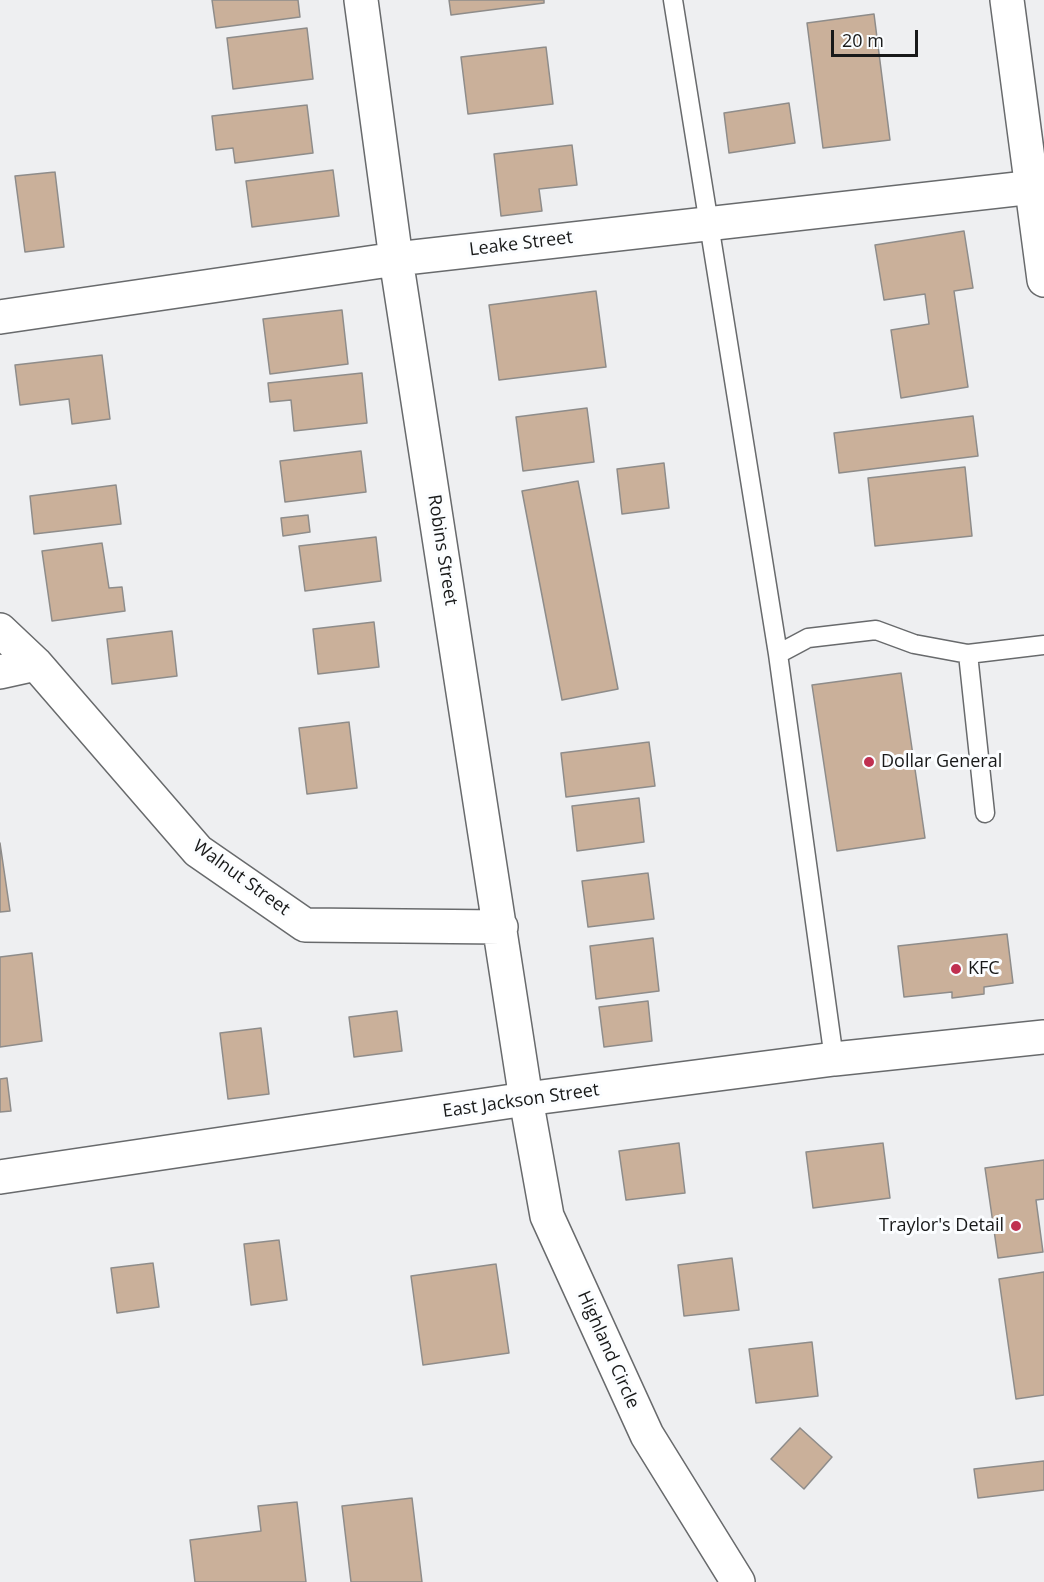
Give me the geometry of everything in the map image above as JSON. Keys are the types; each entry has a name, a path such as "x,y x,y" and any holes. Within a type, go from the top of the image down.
{"street":[{"name":"Robins Street","path":"362,0 396,259 526,1099"},
{"path":"1007,0 1038,187 1044,280"},
{"name":"Leake Street","path":"0,317 396,259 709,222 1038,187"},
{"name":"Walnut Street","path":"0,630 36,664 198,851 305,925 501,927"},
{"path":"0,672 36,664"},
{"name":"East Jackson Street","path":"0,1177 526,1099 834,1059 1044,1037"},
{"name":"Highland Circle","path":"526,1099 547,1216 647,1435 737,1581"}],"lane":[{"path":"673,0 778,654 834,1059"},
{"path":"778,654 808,638 876,630 914,644 968,654 1044,645"},
{"path":"968,654 984,813"}],"building":[{"path":"212,0 298,0 300,17 216,28"},
{"path":"449,0 544,0 544,3 451,15"},
{"path":"874,14 890,140 823,148 807,23"},
{"path":"307,28 313,79 233,89 227,38"},
{"path":"546,47 553,104 468,114 461,57"},
{"path":"789,103 795,143 729,153 724,113"},
{"path":"307,105 313,153 235,163 233,148 216,150 212,116"},
{"path":"572,145 577,185 539,189 542,211 501,216 494,154"},
{"path":"333,170 339,216 252,227 246,181"},
{"path":"55,172 64,247 25,252 15,176"},
{"path":"964,231 973,288 954,291 968,387 901,398 891,330 929,324 925,294 884,300 875,245"},
{"path":"596,291 606,367 499,380 489,305"},
{"path":"342,310 348,364 270,374 263,319"},
{"path":"102,355 110,419 72,424 69,399 20,405 15,365"},
{"path":"362,373 367,423 294,431 291,400 270,402 268,383"},
{"path":"587,408 594,462 523,471 516,417"},
{"path":"973,416 978,456 839,473 834,433"},
{"path":"361,451 366,492 285,502 280,461"},
{"path":"664,463 669,508 622,514 617,469"},
{"path":"965,467 972,536 875,546 868,478"},
{"path":"578,481 618,689 562,700 522,491"},
{"path":"116,485 121,524 34,534 30,496"},
{"path":"308,515 310,532 283,536 281,518"},
{"path":"376,537 381,581 305,591 299,546"},
{"path":"102,543 109,588 122,587 125,611 52,621 42,551"},
{"path":"374,622 379,667 318,674 313,629"},
{"path":"172,631 177,676 112,684 107,639"},
{"name":"Dollar General","path":"901,673 925,838 837,851 812,685"},
{"path":"349,722 357,788 307,794 299,728"},
{"path":"649,742 655,786 566,797 561,753"},
{"path":"639,798 644,842 577,851 572,806"},
{"path":"0,843 10,911 0,912"},
{"path":"648,873 654,919 588,927 582,881"},
{"name":"KFC","path":"1007,934 1013,983 984,987 984,994 952,998 952,992 904,997 898,946"},
{"path":"653,938 659,991 596,999 590,946"},
{"path":"32,953 42,1041 0,1047 0,957"},
{"path":"648,1001 652,1041 604,1047 599,1007"},
{"path":"397,1011 402,1051 354,1057 349,1017"},
{"path":"261,1028 269,1094 228,1099 220,1033"},
{"path":"7,1078 11,1111 0,1112 0,1079"},
{"path":"679,1143 685,1193 626,1200 619,1151"},
{"path":"883,1143 890,1198 813,1208 806,1152"},
{"name":"Traylor's Detail","path":"1044,1160 1044,1199 1036,1200 1043,1252 998,1258 985,1168"},
{"path":"279,1240 287,1300 251,1305 244,1244"},
{"path":"732,1258 739,1310 684,1316 678,1265"},
{"path":"153,1263 159,1307 117,1313 111,1268"},
{"path":"496,1264 509,1353 423,1365 411,1276"},
{"path":"1044,1272 1044,1395 1016,1399 999,1279"},
{"path":"812,1342 818,1396 756,1403 749,1349"},
{"path":"800,1428 832,1457 804,1489 771,1459"},
{"path":"1044,1461 1044,1490 978,1498 974,1469"},
{"path":"412,1498 422,1582 351,1582 342,1506"},
{"path":"297,1502 306,1582 195,1582 190,1540 261,1531 258,1506"}],"place":[{"name":"Dollar General","path":"869,762"},
{"name":"KFC","path":"956,969"},
{"name":"Traylor's Detail","path":"1016,1226"}]}
